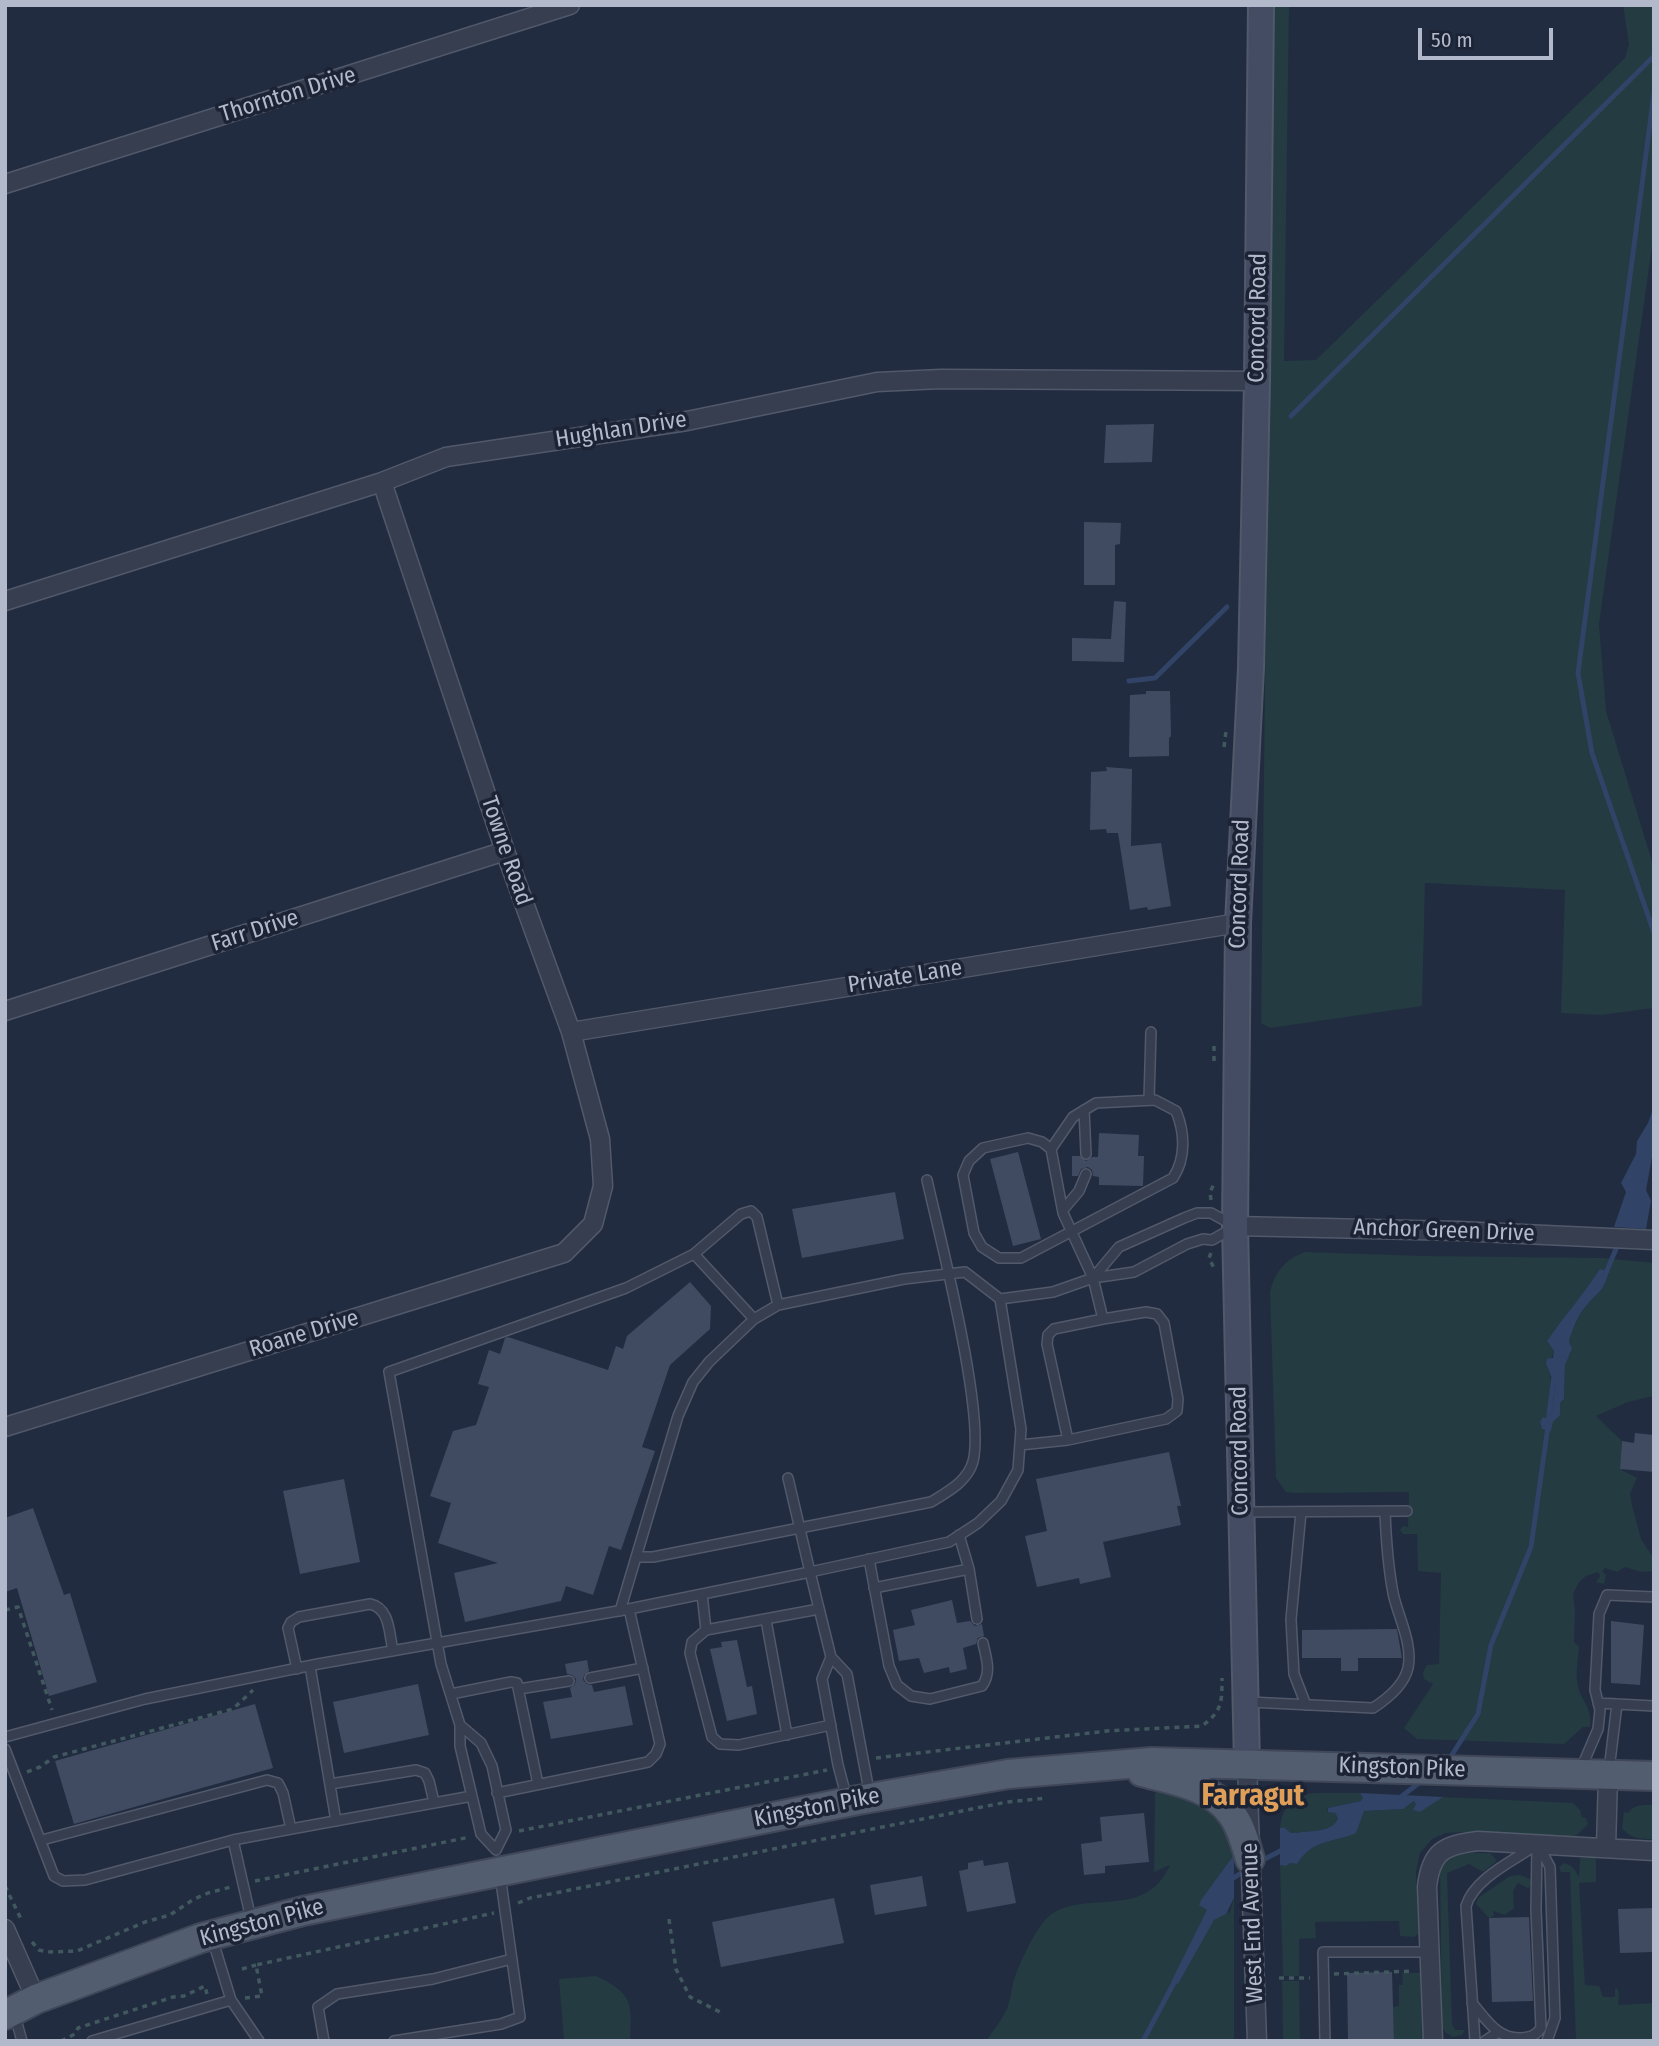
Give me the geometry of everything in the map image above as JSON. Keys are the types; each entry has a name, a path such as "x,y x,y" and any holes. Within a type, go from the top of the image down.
{"main road":[{"name":"Kingston Pike","path":"18,2008 211,1936 498,1860 1008,1774 1152,1762 1654,1776"},
{"path":"1112,1764 1185,1784 1216,1798 1230,1811 1250,1853"}],"street":[{"name":"Thornton Drive","path":"5,184 570,5"},
{"name":"Concord Road","path":"1247,1763 1235,1226 1238,923 1251,668 1261,5"},
{"name":"Hughlan Drive","path":"5,601 382,482 446,457 687,421 877,382 941,379 1257,381"},
{"name":"Towne Road","path":"382,482 505,851 572,1032 600,1139 603,1186 593,1224"},
{"name":"Farr Drive","path":"5,1011 505,851"},
{"name":"Private Lane","path":"572,1032 1238,923"},
{"name":"Roane Drive","path":"5,1427 564,1253 593,1224"},
{"name":"Anchor Green Drive","path":"1235,1226 1654,1240"},
{"name":"West End Avenue","path":"1247,1763 1256,2041"},
{"path":"1606,1848 1608,1775"},
{"path":"1433,2041 1427,1887 1433,1859 1446,1849 1478,1841 1654,1851"},
{"path":"13,1925 18,2008"}],"lane":[{"path":"1149,1100 1151,1032"},
{"path":"1051,1149 1073,1117 1096,1103 1155,1100 1176,1111 1183,1130 1180,1167 1173,1178 1071,1231 1021,1258 999,1258 982,1247 974,1233 963,1175 969,1161 983,1148 1028,1138 1042,1142 1051,1149 1063,1210 1071,1231 1093,1278 1103,1319"},
{"path":"1084,1111 1086,1154"},
{"path":"1063,1210 1079,1191 1086,1174"},
{"path":"636,1557 653,1557 931,1502 960,1484 972,1465 976,1440 970,1383 927,1181"},
{"path":"498,1860 481,1834 460,1745 460,1725 441,1664 389,1372 626,1288 694,1254 741,1214 751,1211 757,1217 778,1305"},
{"path":"1093,1278 1119,1247 1197,1213 1211,1213 1235,1226"},
{"path":"1000,1299 1053,1292 1093,1278 1134,1272 1187,1244 1203,1239 1212,1240 1235,1226"},
{"path":"694,1254 754,1319"},
{"path":"5,1737 145,1699 297,1668 625,1610 949,1542 978,1523 1001,1501 1018,1470 1021,1429 1000,1299 965,1272 904,1279 778,1305 754,1319 709,1362 693,1382 678,1416 636,1557 625,1610 643,1668 660,1744 656,1754 648,1762 497,1793"},
{"path":"1020,1445 1069,1440 1166,1419 1177,1411 1178,1399 1164,1323 1157,1314 1146,1312 1103,1319 1054,1329 1048,1335 1047,1344 1069,1440"},
{"path":"788,1478 831,1657 847,1674 863,1762 859,1800"},
{"path":"1246,1702 1373,1708 1393,1691 1408,1669 1407,1644 1394,1596 1387,1555 1385,1511"},
{"path":"1241,1513 1407,1511"},
{"path":"1301,1512 1291,1619 1294,1674 1306,1705"},
{"path":"959,1535 969,1569 977,1619"},
{"path":"869,1559 889,1666 897,1685 911,1696 930,1699 982,1686 989,1666 982,1643"},
{"path":"874,1588 969,1569"},
{"path":"702,1594 706,1630"},
{"path":"1579,1774 1598,1729 1600,1710 1595,1690 1599,1614 1608,1595 1654,1597"},
{"path":"297,1668 288,1629 291,1622 299,1617 370,1604 385,1611 393,1651"},
{"path":"820,1609 706,1630 692,1642 691,1653 712,1737 720,1744 739,1745 831,1725"},
{"path":"766,1620 787,1734"},
{"path":"831,1657 822,1679 838,1765 859,1800"},
{"path":"310,1666 336,1821"},
{"path":"590,1678 643,1668"},
{"path":"519,1689 569,1681"},
{"path":"451,1694 511,1682 517,1684 538,1784"},
{"path":"1598,1703 1654,1706"},
{"path":"1608,1775 1617,1704"},
{"path":"394,2041 500,2024 520,2017 498,1860 506,1830 492,1766 481,1742 460,1725"},
{"path":"5,1749 54,1876 63,1881 85,1880 233,1840 472,1796"},
{"path":"330,1784 416,1770 425,1773 434,1802"},
{"path":"41,1840 267,1780 278,1783 283,1793 291,1829"},
{"path":"233,1840 253,1924"},
{"path":"1475,2041 1468,1959 1466,1906 1469,1896 1482,1883 1537,1844"},
{"path":"1472,2003 1497,2033 1510,2038 1535,2036 1541,2028 1536,1910 1537,1844"},
{"path":"1537,1844 1550,1867 1555,2018 1547,2041"},
{"path":"211,1936 231,2000 259,2041"},
{"path":"1325,2041 1324,1952 1429,1952"},
{"path":"324,2041 318,2007 337,1994 433,1979 512,1959"},
{"path":"92,2041 231,2000"},
{"path":"18,2008 22,2041"},
{"path":"245,2041 253,2031"},
{"path":"1485,2041 1497,2033"}],"path":[{"path":"5,1610 18,1607 54,1717"},
{"path":"16,1776 40,1768 54,1757 233,1709 271,1674"},
{"path":"863,1762 884,1756 1107,1731 1202,1726 1216,1716"},
{"path":"506,1830 518,1832 841,1766"},
{"path":"242,1969 488,1916 530,1898 1007,1802 1047,1798"},
{"path":"27,1932 39,1950 77,1951 145,1922 170,1915 208,1893 481,1834"},
{"path":"5,1886 13,1925"},
{"path":"669,1919 676,1969 690,1997 720,2012"},
{"path":"231,2000 262,1996 256,1965"},
{"path":"1279,1978 1323,1979 1336,1973 1430,1971"},
{"path":"61,2041 75,2034 78,2028 173,1997 184,1996 205,1986 210,2006"}],"green space":[{"path":"1273,5 1289,5 1284,361 1316,360 1625,58 1629,44 1623,5 1654,5 1654,232 1599,624 1606,711 1654,868 1654,1008 1600,1015 1561,1013 1565,890 1425,883 1422,1006 1270,1028 1261,1023"},
{"path":"1305,1252 1603,1258 1654,1263 1654,1396 1628,1402 1596,1416 1622,1441 1620,1469 1637,1478 1630,1494 1632,1505 1641,1539 1654,1559 1654,1571 1641,1572 1625,1567 1617,1572 1605,1568 1602,1571 1606,1575 1604,1584 1596,1582 1600,1576 1598,1572 1579,1582 1573,1594 1574,1642 1579,1647 1578,1686 1590,1715 1590,1727 1583,1727 1564,1744 1417,1739 1404,1728 1433,1684 1424,1679 1423,1672 1427,1665 1439,1664 1441,1573 1418,1571 1417,1534 1403,1534 1400,1530 1403,1526 1408,1527 1409,1492 1293,1493 1286,1492 1276,1478 1270,1292 1282,1267","holes":["1600,1270 1609,1273 1602,1289 1584,1309 1574,1327 1569,1341 1572,1350 1565,1364 1564,1399 1553,1422 1542,1425 1553,1403 1555,1385 1550,1378 1554,1351 1547,1341"]},
{"path":"1155,1792 1192,1796 1225,1821 1234,1855 1226,1902 1229,1915 1234,1898 1234,2041 986,2041 1005,2013 1023,1958 1048,1917 1078,1904 1129,1899 1145,1893 1159,1883 1170,1865 1154,1872"},
{"path":"1313,1793 1360,1793 1364,1798 1362,1801 1328,1808 1327,1811 1335,1813 1338,1818 1326,1829 1291,1833 1284,1827 1280,1828 1283,1814 1289,1804 1299,1797"},
{"path":"1443,1797 1573,1803 1588,1824 1577,1835 1571,1836 1463,1832 1445,1833 1432,1839 1420,1853 1416,1871 1418,1934 1414,1937 1400,1936 1399,1921 1315,1922 1316,1938 1299,1939 1299,1976 1283,1976 1280,1865 1286,1866 1290,1862 1297,1864 1312,1848 1324,1842 1347,1837 1363,1811 1403,1809 1414,1801 1427,1806"},
{"path":"1654,1805 1654,1839 1636,1838 1622,1828 1624,1812 1628,1813 1639,1806"},
{"path":"1490,1853 1497,1861 1483,1872 1469,1864 1447,1873 1452,2024 1455,2030 1465,2030 1462,2035 1453,2037 1445,2032 1442,2026 1440,1868 1455,1855"},
{"path":"1580,1858 1596,1859 1596,1882 1579,1883 1585,1985 1599,1986 1603,1997 1615,1997 1617,1988 1618,2005 1654,2003 1654,2041 1576,2041 1570,1872 1561,1872 1559,1867 1564,1863 1570,1865 1579,1877"},
{"path":"1520,1875 1530,1879 1532,1885 1528,1888 1518,1883 1513,1891 1514,1908 1505,1915 1493,1911 1494,1916 1489,1918 1476,1904 1478,1898 1510,1876"},
{"path":"1402,1973 1420,1973 1422,2041 1394,2041 1393,2007 1399,2006"},
{"path":"596,1976 617,1988 628,2001 631,2017 630,2041 564,2041 559,1979"},
{"path":"1282,1981 1299,1981 1300,2041 1283,2041"}],"water":[{"path":"1654,1106 1654,1146 1646,1190 1651,1201 1646,1229 1614,1227 1626,1192 1621,1183 1636,1154 1637,1141"},
{"path":"1600,1269 1609,1272 1604,1285 1581,1313 1569,1341 1572,1349 1565,1365 1564,1399 1560,1403 1560,1415 1553,1422 1551,1431 1542,1429 1540,1422 1543,1417 1546,1418 1553,1403 1555,1385 1546,1364 1547,1359 1553,1358 1554,1351 1547,1341"},
{"path":"1360,1793 1443,1797 1420,1812 1413,1810 1416,1804 1414,1801 1403,1809 1364,1811 1356,1833 1317,1846 1297,1864 1280,1865 1280,1828 1284,1827 1291,1833 1326,1829 1338,1818 1335,1813 1328,1812 1328,1808 1361,1801 1363,1798"},
{"path":"1234,1855 1234,1898 1226,1914 1214,1920 1178,1984 1171,1982 1207,1910 1199,1905 1201,1900"}],"building":[{"path":"1154,424 1152,462 1104,463 1106,425"},
{"path":"1084,522 1121,523 1120,544 1115,545 1115,585 1084,585"},
{"path":"1114,601 1126,602 1124,662 1072,661 1072,638 1111,639"},
{"path":"1146,691 1170,691 1169,756 1129,757 1130,695 1146,694"},
{"path":"1106,767 1132,769 1131,846 1161,843 1171,906 1130,910 1118,833 1107,833 1106,829 1090,830 1091,772 1107,771"},
{"path":"1099,1133 1139,1135 1138,1156 1144,1156 1143,1186 1099,1185 1099,1177 1093,1176 1088,1167 1081,1169 1078,1176 1072,1176 1072,1156 1080,1156 1086,1161 1098,1157"},
{"path":"1018,1152 1041,1239 1013,1246 990,1159"},
{"path":"895,1192 904,1239 802,1258 792,1209"},
{"path":"690,1282 711,1306 710,1329 670,1365 642,1447 655,1451 621,1550 609,1546 593,1595 566,1586 561,1601 465,1622 454,1573 498,1563 438,1543 451,1503 430,1496 453,1431 476,1425 489,1387 478,1384 489,1350 500,1354 505,1338 508,1337 608,1370 616,1346 623,1349 627,1336"},
{"path":"1635,1433 1654,1435 1654,1472 1620,1469 1622,1441 1634,1443"},
{"path":"1169,1452 1181,1506 1177,1506 1181,1525 1103,1542 1111,1577 1080,1584 1079,1578 1037,1587 1025,1536 1047,1531 1036,1479"},
{"path":"344,1479 360,1562 300,1574 283,1491"},
{"path":"33,1508 64,1595 70,1593 97,1682 49,1696 17,1588 5,1592 5,1518"},
{"path":"952,1600 957,1623 970,1621 975,1626 982,1624 984,1636 978,1638 976,1644 963,1648 967,1669 950,1673 949,1667 924,1673 919,1658 899,1661 893,1630 915,1625 911,1610"},
{"path":"1611,1621 1644,1625 1640,1685 1611,1683"},
{"path":"1397,1629 1402,1658 1358,1658 1358,1671 1341,1671 1341,1658 1302,1658 1302,1630"},
{"path":"737,1640 747,1687 752,1686 757,1714 727,1721 710,1649 722,1647 721,1642"},
{"path":"587,1660 589,1671 583,1680 592,1685 594,1692 625,1686 633,1725 551,1739 543,1702 572,1697 570,1688 576,1679 567,1674 565,1664"},
{"path":"418,1684 429,1735 344,1753 333,1702"},
{"path":"255,1704 273,1768 74,1824 55,1761"},
{"path":"1144,1813 1149,1862 1105,1866 1105,1873 1084,1875 1081,1844 1102,1841 1100,1817"},
{"path":"983,1860 984,1866 1008,1862 1016,1903 967,1912 959,1871 968,1869 968,1863"},
{"path":"922,1876 927,1906 875,1915 870,1885"},
{"path":"834,1898 844,1943 721,1967 712,1922"},
{"path":"1654,1908 1654,1952 1620,1953 1618,1909"},
{"path":"1529,1917 1533,2001 1492,2002 1489,1918"},
{"path":"1392,1972 1394,2041 1348,2041 1347,1973"}],"waterway":[{"path":"1291,416 1654,56"},
{"path":"1654,93 1578,673 1592,753 1654,933"},
{"path":"1129,681 1155,678 1227,607"},
{"path":"1605,1275 1619,1242"},
{"path":"1549,1413 1554,1377"},
{"path":"1448,1761 1478,1714 1491,1645 1531,1547 1548,1426"},
{"path":"1398,1799 1423,1780"},
{"path":"1259,1862 1284,1849"},
{"path":"1229,1881 1247,1869"},
{"path":"1143,2041 1176,1979"}],"district":[{"name":"Farragut","path":"1253,1797"}]}
